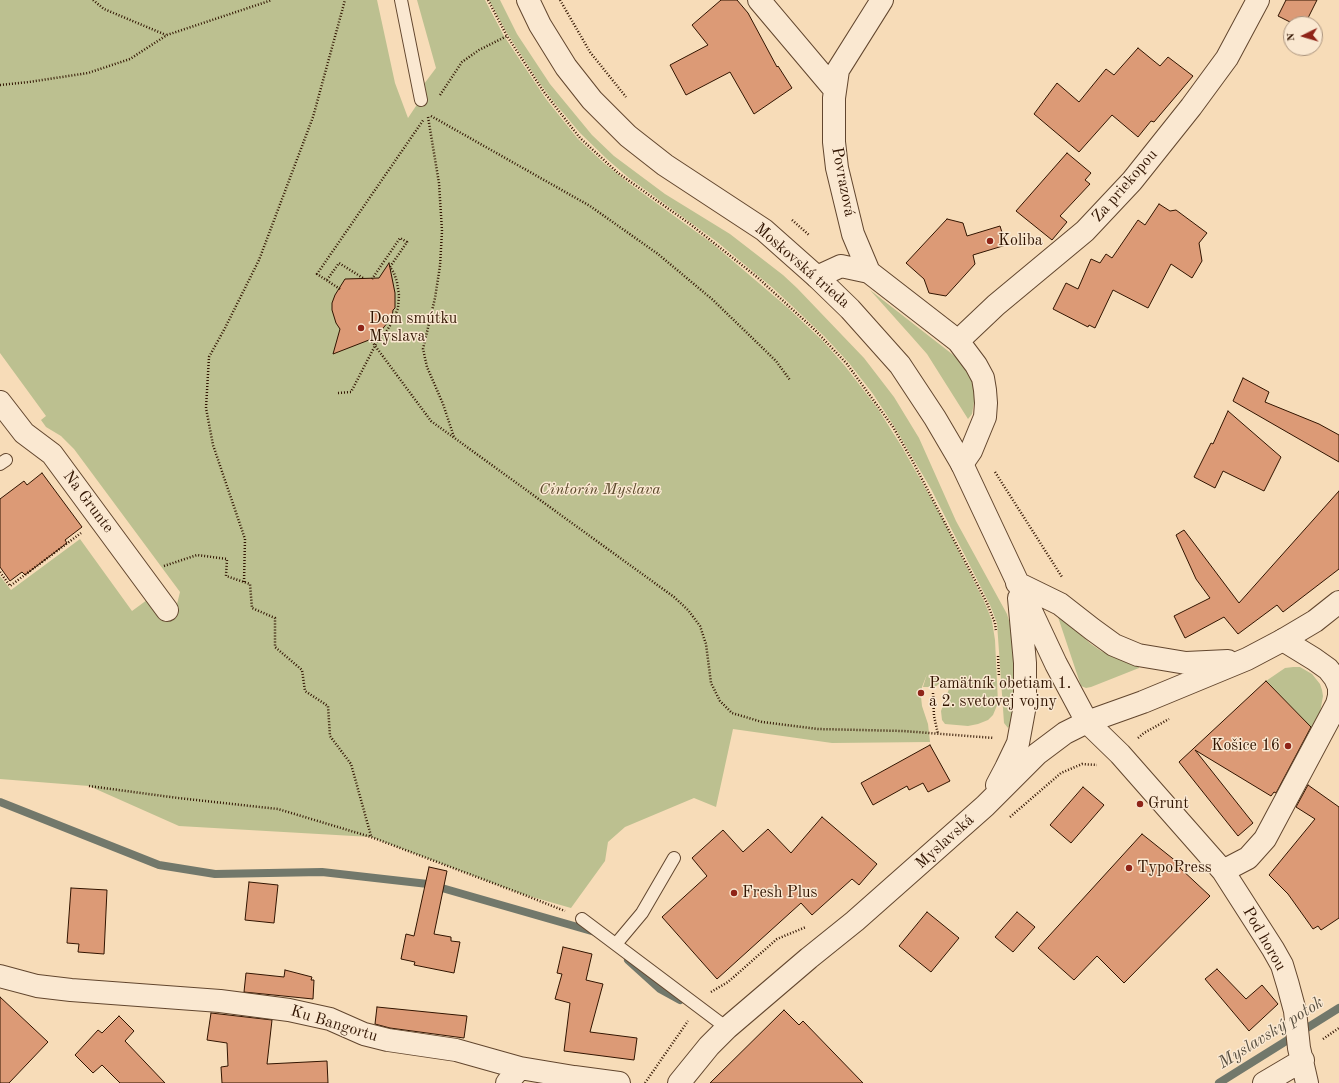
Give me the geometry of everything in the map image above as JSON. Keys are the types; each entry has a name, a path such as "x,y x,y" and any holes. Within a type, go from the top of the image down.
{"street":[{"name":"Moskovská trieda","path":"528,0 540,25 566,67 592,100 628,136 665,165 764,230 817,277 850,309 900,365 935,418 962,464 1017,583 1066,684 1082,710 1087,722"},
{"path":"759,0 835,90"},
{"name":"Povrazová","path":"869,272 853,234 837,168 834,135 834,98 838,70 882,0"},
{"name":"Za priekopou","path":"958,341 996,305 1085,232 1132,180 1191,107 1227,58 1258,0"},
{"path":"817,277 842,266 869,272 958,341 976,365 983,378 986,403 985,417 971,451 962,464"},
{"name":"Na Grunte","path":"0,402 24,434 52,454 167,610"},
{"name":"Moskovská trieda","path":"985,806 1018,743 1025,705 1025,664 1017,583"},
{"name":"Myslavská","path":"1017,583 1060,604 1092,630 1114,645 1138,655 1186,663 1247,659"},
{"name":"Myslavská","path":"679,1083 709,1046 727,1028 855,921 985,806 1037,754 1065,733 1087,722 1144,702 1247,659 1283,640 1314,621 1339,602"},
{"path":"1223,871 1248,858 1265,839 1337,704 1339,687 1335,678 1328,669 1283,640"},
{"name":"Pod horou","path":"1087,722 1120,754 1223,871 1282,965 1295,1011 1307,1083"},
{"name":"Ku Bangortu","path":"0,976 38,986 71,990 220,1001 289,1010 330,1019 364,1034 388,1040 456,1050 514,1075 574,1077 619,1083"},
{"path":"1264,1083 1301,1054"}],"lane":[{"path":"401,0 421,100"},
{"path":"616,944 642,913 674,858"},
{"path":"582,919 727,1028"}],"path":[{"path":"93,0 104,9 166,35"},
{"path":"0,85 88,73 130,59 166,35 272,0"},
{"path":"244,582 245,539 213,445 206,408 209,357 259,260 313,117 345,0"},
{"path":"488,0 507,36 544,92 580,138 618,173 690,224 757,277 815,330 847,364 893,427 912,460 987,603 995,623 997,639"},
{"path":"436,101 462,62 479,50 507,36"},
{"path":"340,288 317,274 427,114"},
{"path":"427,114 590,206 658,254 713,300 776,361 790,380"},
{"path":"427,114 439,183 442,231 440,266 435,298 423,350 427,367 444,404 454,438"},
{"path":"338,393 351,392 378,340 386,332 393,321 398,308 399,296 397,282 394,273 390,268 407,242 400,238 372,279"},
{"path":"327,280 339,263 363,278"},
{"path":"370,339 431,421 674,597 688,610 700,626 706,644 711,682 720,701 732,713 762,722 818,729 1002,738 1018,743"},
{"path":"0,572 10,586 101,519"},
{"path":"141,574 197,555 227,559 226,576 250,584 252,608 275,618 275,647 302,670 305,691 328,706 330,736 350,764 371,837"},
{"path":"998,654 999,682"},
{"path":"932,693 934,716 938,734"},
{"path":"1004,822 1061,773 1082,764 1104,766 1144,733 1171,718"},
{"path":"1037,754 1061,773"},
{"path":"89,786 278,809 371,837 522,894 582,919"}],"green space":[{"name":"Cintorín Myslava","path":"0,0 377,0 395,83 408,118 426,91 424,84 436,68 417,0 485,0 504,36 546,99 578,139 630,184 713,244 788,308 823,341 845,366 878,409 902,447 942,518 985,603 992,621 995,640 998,703 993,715 988,720 968,726 945,724 942,720 941,711 949,689 949,682 947,678 935,687 923,687 927,674 922,687 921,697 922,706 928,724 930,742 832,743 733,729 716,807 694,798 625,827 608,842 605,861 571,908 522,894 371,837 179,826 89,786 0,779 0,576 11,590 80,539 132,611 147,600 160,616 177,604 180,592 74,449 61,436 46,427 41,420 46,416 0,353"},
{"path":"489,0 500,0 517,34 550,84 592,135 614,156 665,194 730,234 783,275 864,358 894,397 919,438 956,521 1007,614 1015,656 1015,707 1008,728 1004,723 997,623 990,605 931,489 894,426 873,394 849,363 824,336 773,288 716,241 629,178 580,133 539,82 507,33"},
{"path":"870,290 961,361 971,377 974,388 972,414 968,419 927,354"},
{"path":"1057,614 1101,651 1139,666 1139,668 1091,687 1086,688 1081,686"},
{"path":"1300,667 1312,674 1320,684 1322,690 1323,696 1320,713 1313,729 1266,681 1285,668"}],"building":[{"path":"721,0 737,0 748,13 777,67 778,66 792,88 754,114 730,72 686,95 670,65 708,45 692,25"},
{"path":"1286,0 1317,0 1309,16 1283,16 1283,18 1278,16"},
{"path":"1138,48 1160,66 1168,57 1193,76 1154,122 1151,121 1138,137 1112,115 1079,152 1034,114 1057,83 1079,102 1106,69 1114,75"},
{"path":"1067,153 1091,173 1085,180 1090,184 1060,216 1067,222 1052,240 1016,211"},
{"path":"1159,204 1170,211 1176,210 1207,233 1199,243 1202,261 1192,278 1171,264 1148,308 1113,290 1095,328 1089,325 1088,327 1053,309 1066,283 1078,289 1091,259 1100,263 1106,254 1112,258 1138,220 1145,225"},
{"path":"947,219 963,223 967,236 1000,226 1006,245 973,255 975,264 946,296 929,293 924,279 906,263"},
{"name":"Dom smútku Myslava","path":"389,263 395,293 395,308 393,310 392,317 380,332 369,340 333,354 340,329 336,323 332,310 332,303 335,295 345,279 379,278"},
{"path":"1243,378 1269,392 1265,402 1319,424 1339,435 1339,462 1233,401"},
{"path":"1228,411 1281,457 1264,491 1223,471 1215,488 1194,477 1211,443 1213,444"},
{"path":"42,473 82,527 65,540 67,543 25,575 22,572 10,581 0,567 0,499 24,481 27,485"},
{"path":"1339,491 1339,569 1283,612 1277,605 1238,634 1224,617 1185,638 1174,616 1210,598 1196,579 1176,535 1184,530 1239,603"},
{"path":"1266,681 1311,727 1276,793 1274,792 1271,796 1195,750 1253,823 1238,836 1179,762"},
{"path":"930,745 950,781 928,792 923,783 909,790 907,786 873,805 861,783"},
{"path":"1308,785 1339,807 1339,918 1321,930 1318,926 1313,929 1288,894 1269,875 1315,819 1296,807"},
{"path":"1083,787 1104,805 1071,843 1050,825"},
{"path":"822,817 877,864 859,885 852,879 812,915 801,903 717,979 662,917 707,876 692,858 723,830 743,852 768,829 791,853"},
{"path":"1142,834 1182,866 1180,868 1210,896 1124,983 1097,956 1074,980 1038,948"},
{"path":"429,867 447,871 434,934 451,937 451,941 460,942 454,973 414,965 415,962 401,959 406,934 414,936"},
{"path":"249,882 278,885 274,923 245,920"},
{"path":"71,888 107,890 104,954 78,952 79,944 67,943"},
{"path":"927,912 959,938 931,972 899,946"},
{"path":"1017,912 1035,927 1013,952 995,937"},
{"path":"563,947 592,954 586,980 603,984 590,1032 637,1038 634,1060 564,1051 570,1003 555,999 562,974 557,973"},
{"path":"1217,969 1246,999 1262,985 1278,1004 1249,1031 1205,979"},
{"path":"285,970 312,977 311,980 314,980 313,999 244,992 246,973 284,977"},
{"path":"0,997 48,1042 9,1083 0,1083"},
{"path":"377,1007 467,1016 464,1038 390,1028 375,1024"},
{"path":"784,1010 799,1025 803,1021 863,1083 710,1083"},
{"path":"211,1013 272,1020 267,1064 327,1061 328,1083 222,1083 221,1067 228,1066 227,1043 207,1040"},
{"path":"119,1016 134,1031 125,1041 165,1083 120,1083 102,1065 93,1073 75,1055 98,1030 102,1033"}],"waterway":[{"path":"0,802 159,865 215,874 322,872 428,884 595,932"},
{"path":"628,960 660,989 680,1000"},
{"name":"Myslavský potok","path":"1219,1083 1339,1008"}],"place":[{"name":"Koliba","path":"990,241"},
{"name":"Dom smútku Myslava","path":"361,328"},
{"name":"Pamätník obetiam 1. a 2. svetovej vojny","path":"921,693"},
{"name":"Košice 16","path":"1288,746"},
{"name":"Grunt","path":"1140,804"},
{"name":"TypoPress","path":"1129,868"},
{"name":"Fresh Plus","path":"734,893"}]}
